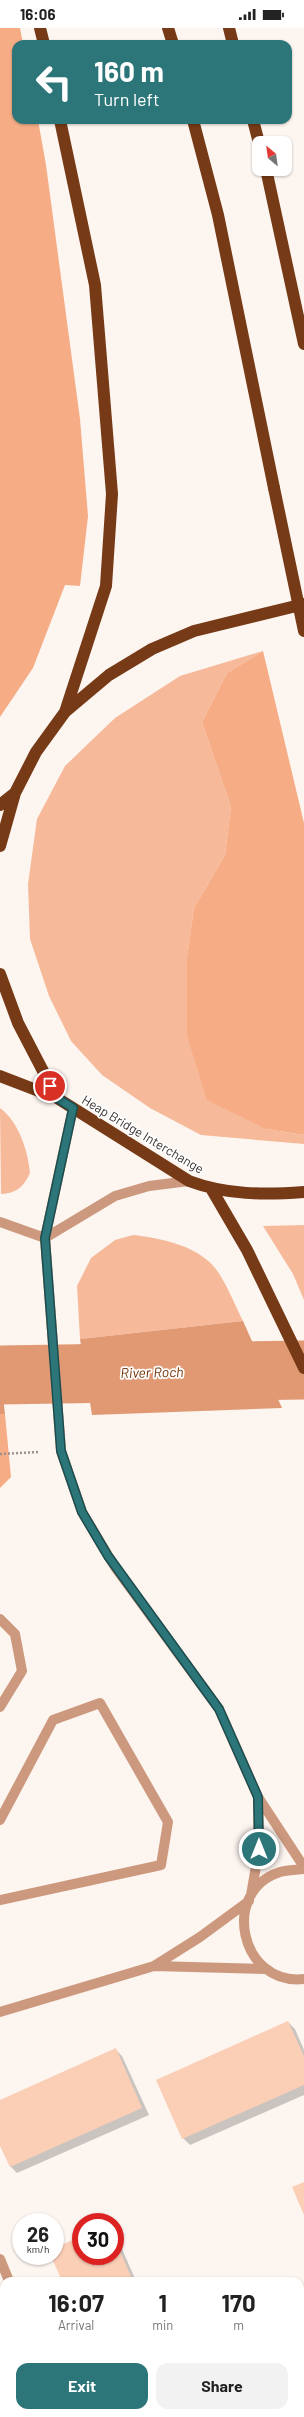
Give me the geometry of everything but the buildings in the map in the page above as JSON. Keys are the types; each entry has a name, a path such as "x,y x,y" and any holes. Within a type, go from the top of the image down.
{"highway":[{"path":"40,28 43,40"},
{"path":"168,28 172,40"},
{"path":"229,28 233,40"},
{"path":"61,124 95,285 112,494 106,586 65,712"},
{"path":"194,124 218,215 304,631"},
{"path":"254,124 257,136"},
{"path":"268,176 304,344"},
{"path":"0,846 15,793 36,752 65,712 109,676 152,649 194,630 304,604"},
{"path":"0,805 15,793"},
{"path":"0,974 18,1023 57,1098"},
{"name":"Heap Bridge Interchange","path":"0,1076 57,1098 189,1181 212,1190 271,1195 304,1192"},
{"path":"212,1190 247,1250 304,1368"}],"street":[{"path":"0,2012 154,1966 200,1937 250,1899 263,1882 279,1872 304,1868 258,1797 219,1709 115,1567 82,1512 61,1451 46,1274 45,1238 73,1108"},
{"path":"45,1238 115,1196 149,1186 189,1181"},
{"path":"0,1222 45,1238"},
{"path":"0,1619 15,1634 22,1671 0,1708"},
{"path":"0,1820 53,1720 100,1703 168,1822 161,1865 0,1900"},
{"path":"258,1797 259,1849 250,1899 244,1919 245,1938 253,1956 266,1969 283,1978 303,1980"},
{"path":"154,1966 266,1969"},
{"path":"0,2259 7,2277"}],"path":[{"path":"0,1454 61,1451"}],"shaded area":[{"path":"0,28 20,28 22,40 12,40 12,124 39,124 46,165 80,419 88,516 80,586 65,585 33,668 0,717"},
{"path":"263,651 227,673 202,722 231,807 225,855 194,908 187,959 187,1036 266,1129 304,1135 304,1144 201,1135 150,1108 102,1075 71,1041 49,996 30,939 28,884 37,819 65,766 115,718 180,676"},
{"path":"263,651 304,823 304,1135 266,1129 207,1100 187,1036 187,958 194,908 225,855 231,807 202,722 227,673"},
{"path":"0,1108 12,1121 25,1146 30,1173 22,1186 18,1189 1,1194"},
{"path":"304,1225 304,1300 293,1274 263,1226"},
{"path":"133,1235 156,1238 180,1245 211,1263 228,1290 243,1321 80,1339 77,1286 91,1258 115,1240"},
{"path":"0,1414 5,1414 11,1477 0,1488"}],"water":[{"path":"243,1321 282,1408 92,1415 80,1339"},
{"path":"0,1372 5,1414 0,1414"}],"waterway":[{"name":"River Roch","path":"0,1375 304,1370"}],"route":[{"path":"50,1086 57,1098 73,1108 45,1238 46,1274 61,1451 82,1512 108,1556 219,1709 258,1797 259,1849"}]}
